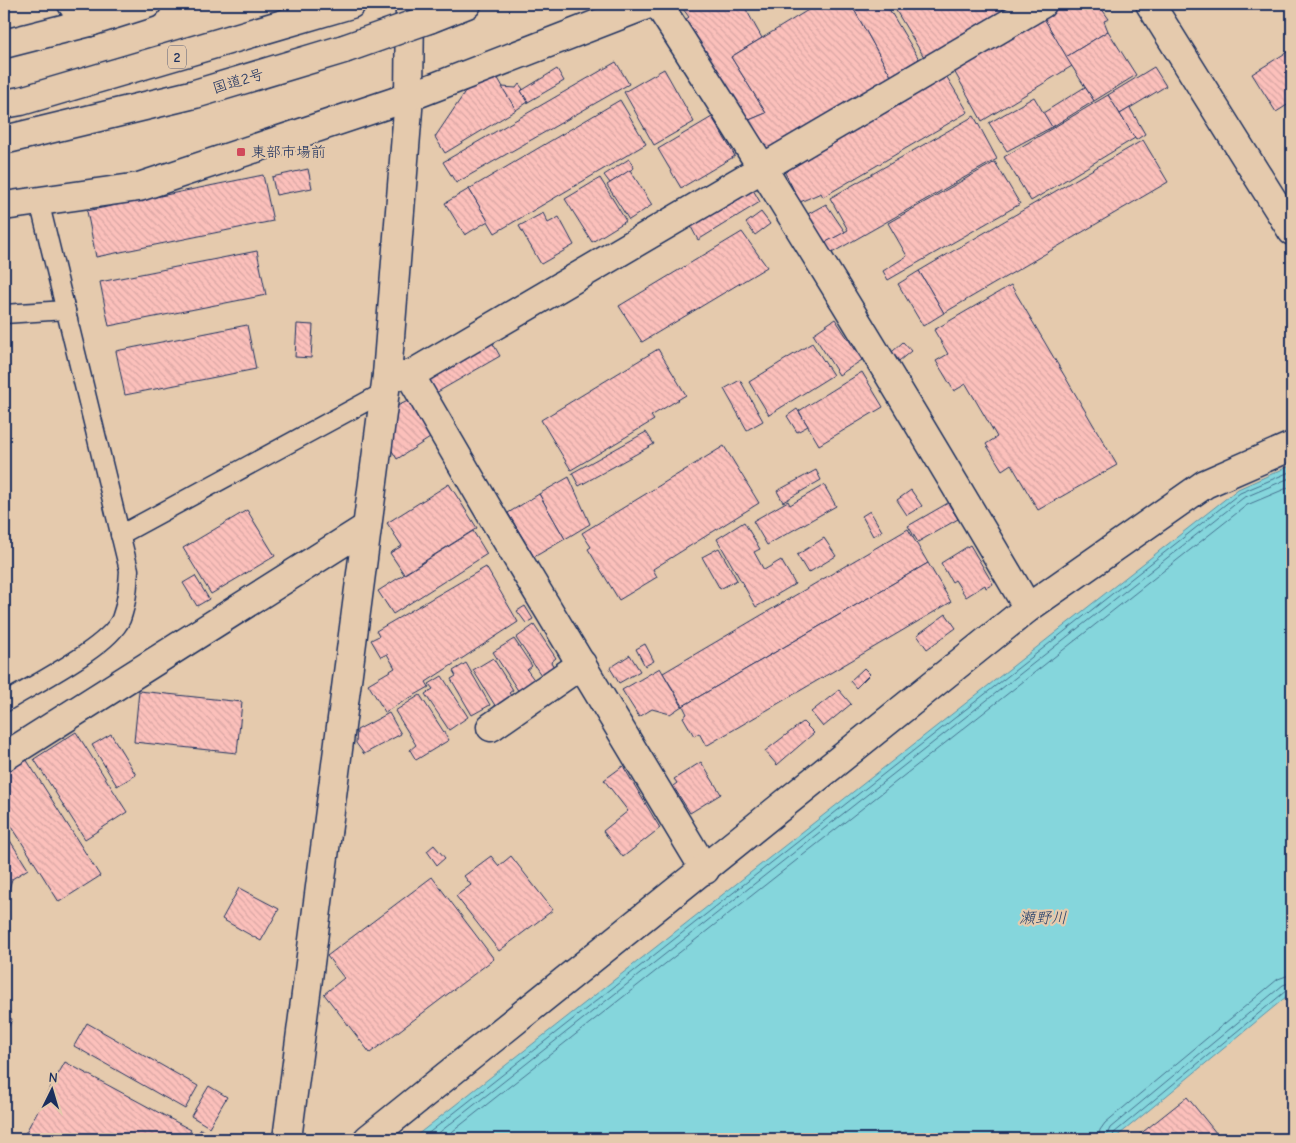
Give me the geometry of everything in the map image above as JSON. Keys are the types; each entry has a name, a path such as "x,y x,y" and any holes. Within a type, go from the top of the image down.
{"main road":[{"path":"4,44 22,41 81,13 146,4"},
{"name":"2","path":"4,104 21,101 179,56 350,4"},
{"name":"国道2号","path":"4,140 195,94 344,49 419,11 467,4"},
{"path":"4,206 138,187 409,97 649,4"},
{"path":"658,4 763,167 889,371 1028,608"},
{"path":"394,381 1042,4"},
{"path":"1150,4 1292,231"},
{"path":"288,1139 367,527 394,381 409,97 419,11"},
{"path":"394,381 494,521 705,870"},
{"path":"368,1139 705,870 1028,608 1205,484 1292,446"},
{"path":"4,757 367,527"},
{"path":"490,727 582,664"}],"lane":[{"path":"4,703 100,644 120,621 128,597 128,570 40,201"},
{"path":"4,314 66,310"},
{"path":"120,535 394,381"}],"water":[{"name":"瀬野川","path":"1292,465 1292,992 1114,1139 412,1139 1238,489"}],"building":[{"path":"743,4 762,38 731,57 766,113 747,121 685,20 689,17 680,5"},
{"path":"805,4 818,4 809,9"},
{"path":"818,4 851,4 891,76 764,151 747,121 766,113 731,57"},
{"path":"851,4 886,4 919,59 891,76"},
{"path":"892,4 1015,4 924,57"},
{"path":"1061,4 1092,4 1094,7 1098,4 1109,19 1104,21 1108,31 1066,57 1042,15"},
{"path":"1240,4 1253,4 1243,9"},
{"path":"1042,15 1072,66 982,121 953,69"},
{"path":"1108,31 1136,75 1094,101 1066,57"},
{"path":"1292,49 1292,102 1276,112 1252,74"},
{"path":"616,62 629,84 456,183 443,162"},
{"path":"1154,67 1166,86 1120,114 1108,95"},
{"path":"557,69 564,81 528,102 521,91"},
{"path":"664,69 694,122 654,145 624,92"},
{"path":"495,73 516,110 445,153 435,137 470,85"},
{"path":"945,74 968,112 823,197 821,193 800,202 783,169"},
{"path":"519,84 528,102 516,110 502,87 516,88"},
{"path":"1085,87 1094,101 1052,127 1043,113"},
{"path":"1108,95 1135,138 1031,201 1004,157"},
{"path":"1034,97 1052,127 1007,151 989,123"},
{"path":"620,100 646,144 495,233 469,189"},
{"path":"1130,108 1145,134 1136,140 1120,114"},
{"path":"974,116 997,159 830,254 824,243 848,230 830,198"},
{"path":"712,117 735,156 681,188 658,149"},
{"path":"1143,140 1168,182 944,313 919,271"},
{"path":"629,159 634,168 610,183 604,175"},
{"path":"995,162 1020,204 888,280 883,271 907,256 888,223"},
{"path":"308,169 312,188 276,195 272,177"},
{"path":"630,170 652,205 629,220 607,185"},
{"path":"263,175 273,221 96,257 87,211"},
{"path":"600,178 626,221 592,242 565,199"},
{"path":"752,188 760,202 698,240 690,225"},
{"path":"469,189 488,221 465,235 445,203"},
{"path":"826,204 845,232 824,243 806,215"},
{"path":"761,212 770,224 755,235 746,223"},
{"path":"543,213 548,223 559,217 574,245 541,264 519,226"},
{"path":"742,232 767,267 642,342 619,306"},
{"path":"257,251 266,295 109,326 100,282"},
{"path":"919,271 944,313 923,326 898,284"},
{"path":"1011,285 1117,465 1038,510 1011,464 1002,470 986,444 997,437 966,384 954,391 936,361 948,354 934,330"},
{"path":"835,319 862,360 839,375 813,334"},
{"path":"297,324 313,325 311,358 295,357"},
{"path":"247,325 256,369 125,395 116,351"},
{"path":"492,342 500,356 434,394 426,380"},
{"path":"903,342 911,351 899,361 892,352"},
{"path":"812,343 833,375 769,415 749,382"},
{"path":"658,349 686,395 651,416 654,420 571,470 541,420"},
{"path":"862,372 883,407 819,445 799,411"},
{"path":"740,380 763,421 747,430 724,389"},
{"path":"408,401 430,438 397,459 391,449 395,407"},
{"path":"797,409 808,426 797,432 787,416"},
{"path":"646,432 654,444 579,486 572,473"},
{"path":"724,446 759,503 653,569 657,577 619,600 588,549 591,547 582,533"},
{"path":"816,470 821,480 783,502 777,491"},
{"path":"569,477 590,524 565,539 539,494"},
{"path":"449,484 477,528 404,574 390,553 402,546 387,523"},
{"path":"824,485 836,506 767,545 753,521 788,501 790,505"},
{"path":"911,490 922,506 907,515 897,500"},
{"path":"539,494 565,539 534,557 508,513"},
{"path":"948,503 958,519 918,542 908,526"},
{"path":"247,510 275,556 211,594 183,548"},
{"path":"870,511 882,531 873,536 862,516"},
{"path":"744,522 760,549 754,552 764,570 781,560 795,584 756,607 717,539"},
{"path":"908,529 928,563 683,706 663,673"},
{"path":"473,531 487,554 393,614 378,591"},
{"path":"824,538 836,556 808,573 797,555"},
{"path":"970,545 993,584 986,588 985,585 966,597 955,580 952,582 941,563"},
{"path":"719,548 737,580 720,589 702,557"},
{"path":"928,563 951,602 706,746 699,733 694,736 683,717 687,714 683,706"},
{"path":"486,567 518,622 426,682 429,687 385,712 368,684 395,668 387,654 381,657 371,640 379,636 376,631"},
{"path":"195,576 209,599 197,606 183,583"},
{"path":"525,606 533,619 526,623 517,611"},
{"path":"946,614 956,628 927,649 917,635"},
{"path":"534,625 556,658 551,662 555,669 543,678 516,638"},
{"path":"514,639 532,666 527,670 535,681 519,692 493,652"},
{"path":"645,644 654,661 645,666 636,649"},
{"path":"630,655 640,671 619,683 610,668"},
{"path":"493,658 513,690 509,693 512,697 496,707 473,670"},
{"path":"466,663 490,705 472,715 451,679 456,676 453,671"},
{"path":"660,668 682,706 670,714 652,709 639,717 622,690"},
{"path":"864,668 870,674 856,688 850,681"},
{"path":"442,676 468,717 449,730 425,694 433,689 429,684"},
{"path":"839,690 851,704 823,727 811,712"},
{"path":"139,691 242,702 237,753 134,742"},
{"path":"420,695 449,740 416,760 410,750 416,745 395,711"},
{"path":"389,713 401,734 364,754 356,743 357,730"},
{"path":"803,722 814,733 777,765 765,751"},
{"path":"76,732 127,812 85,839 34,759"},
{"path":"111,734 136,775 117,786 92,745"},
{"path":"23,754 100,876 59,902 4,814 4,766"},
{"path":"701,762 721,794 690,813 673,786 677,783 674,779"},
{"path":"623,766 660,828 623,857 603,831 628,811 604,780"},
{"path":"4,831 28,869 12,879 4,906"},
{"path":"434,845 445,858 437,865 427,851"},
{"path":"491,856 499,866 511,856 553,910 499,951 456,896 471,885 464,876"},
{"path":"432,877 494,959 370,1053 324,994 344,978 327,956"},
{"path":"239,888 279,909 261,941 222,919"},
{"path":"4,1016 12,1019 4,1037"},
{"path":"87,1023 198,1086 185,1109 74,1046"},
{"path":"65,1062 191,1130 186,1139 22,1139"},
{"path":"209,1086 227,1097 209,1127 191,1116"},
{"path":"1187,1097 1221,1139 1134,1139"},
{"path":"201,1129 215,1138 195,1139"}],"place":[{"name":"東部市場前","path":"241,152"}]}
